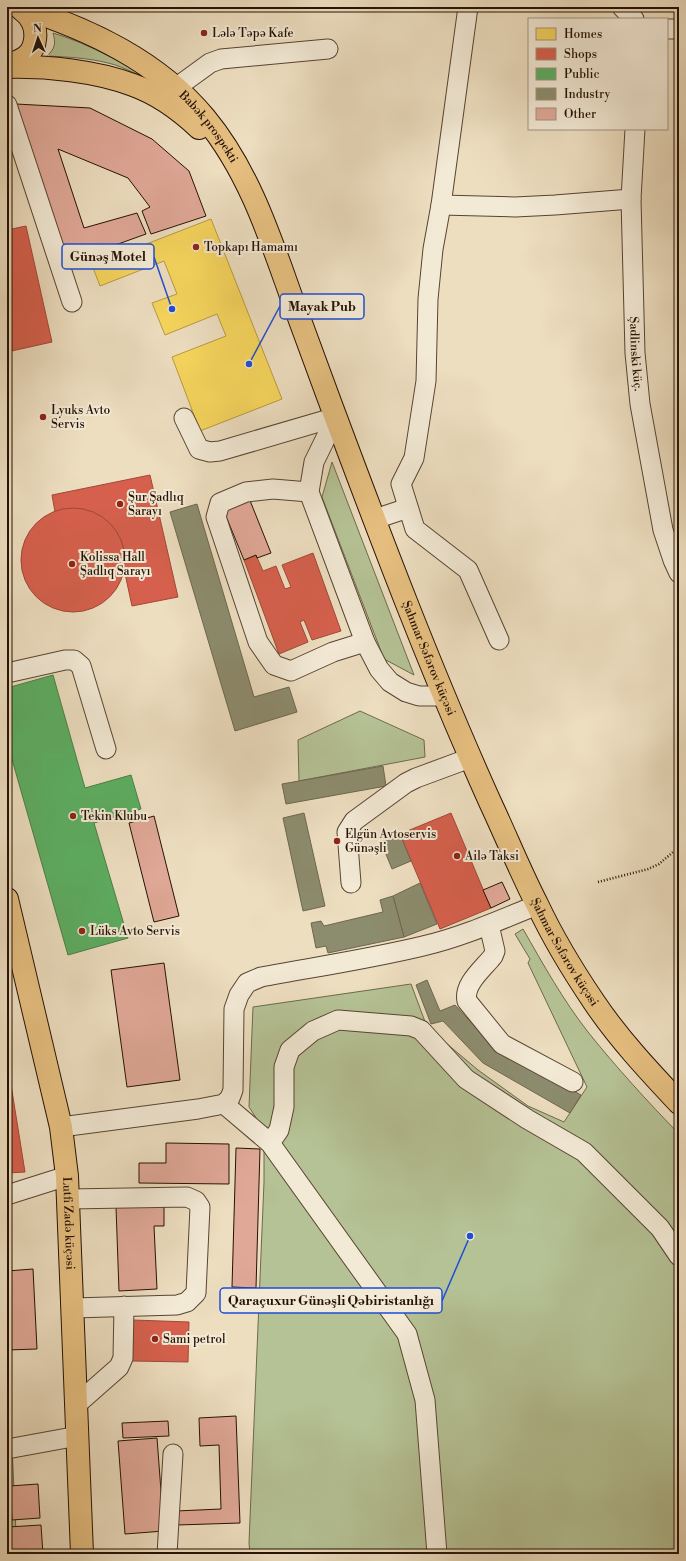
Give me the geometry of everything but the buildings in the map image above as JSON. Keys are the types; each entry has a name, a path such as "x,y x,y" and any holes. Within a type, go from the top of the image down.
{"main road":[{"path":"7,66 20,61 28,55 35,42 34,25 30,17 19,7"},
{"name":"Babək prospekti","path":"19,7 50,17 96,36 124,51 177,87 206,119 218,135 239,170"},
{"name":"Babək prospekti","path":"7,66 35,67 82,73 133,85 151,93 172,105 194,123 239,170"},
{"name":"Şahmar Səfərov küçəsi","path":"239,170 269,234 375,519 444,696 470,758 537,905 594,1002 619,1036 679,1103"},
{"name":"Lutfi Zadə küçəsi","path":"7,899 61,1127 67,1176 82,1554"}],"street":[{"path":"468,7 428,300 426,381 414,458 401,484 415,529 468,570 498,640"},
{"path":"622,7 633,18"},
{"path":"668,29 679,29"},
{"path":"177,87 210,63 221,59 328,49"},
{"path":"7,105 72,302"},
{"name":"Şadlinski küç.","path":"635,130 631,199 635,353 640,404 663,530 679,573"},
{"path":"441,205 515,207 631,199"},
{"path":"184,418 199,449 210,452 220,451 336,416"},
{"path":"336,416 314,462 309,492 365,642 379,669 390,682 406,692 419,696 444,696"},
{"path":"309,492 273,489 246,492 220,503 216,517 258,642 274,666 291,671 334,652 365,642"},
{"path":"375,519 408,508"},
{"path":"7,673 65,660 74,660 81,666 106,749"},
{"path":"351,883 347,832 354,822 406,783 470,758"},
{"path":"61,1127 198,1109 224,1104 230,1098 233,1090 234,1009 239,995 247,984 261,977 424,946 489,925 537,905"},
{"path":"489,925 495,950 493,956 469,985 466,995 467,1001 502,1044 573,1082"},
{"path":"270,1143 279,1130 284,1107 284,1067 290,1050 313,1031 338,1020 411,1026 421,1030 466,1079 527,1119 584,1152 660,1228 679,1256"},
{"path":"224,1104 270,1143 407,1334 424,1400 437,1554"},
{"path":"7,1195 67,1176"},
{"path":"69,1199 187,1197 196,1201 200,1208 196,1293 187,1302 177,1305 73,1308"},
{"path":"77,1404 119,1368 123,1358 124,1306"},
{"path":"7,1449 78,1436"},
{"path":"167,1554 173,1454"}],"path":[{"path":"598,882 648,869 659,864 679,848"}],"green space":[{"path":"53,33 95,49 134,70 159,86 128,70 108,63 70,57 47,56 52,51 54,46"},
{"path":"332,462 414,675 384,659 322,497"},
{"path":"360,711 424,740 425,757 299,781 298,740"},
{"path":"523,929 562,995 588,1032 632,1084 679,1134 679,1554 250,1554 249,1543 264,1182 264,1130 249,1107 253,1007 411,984 427,1027 478,1070 528,1106 564,1122 587,1087 528,963 530,959 515,934"},
{"path":"7,1409 12,1447 17,1554 7,1554"}],"place":[{"name":"Lələ Təpə Kafe","path":"204,33"},
{"name":"Topkapı Hamamı","path":"196,247"},
{"name":"Günəş Motel","path":"172,309"},
{"name":"Mayak Pub","path":"249,364"},
{"name":"Lyuks Avto Servis","path":"43,417"},
{"name":"Şur Şadlıq Sarayı","path":"120,504"},
{"name":"Kolissa Hall Şadlıq Sarayı","path":"72,564"},
{"name":"Tekin Klubu","path":"73,816"},
{"name":"Elgün Avtoservis Günəşli","path":"337,841"},
{"name":"Ailə Taksi","path":"457,856"},
{"name":"Lüks Avto Servis","path":"82,931"},
{"name":"Qaraçuxur Günəşli Qəbiristanlığı","path":"470,1236"},
{"name":"Sami petrol","path":"155,1339"}]}
